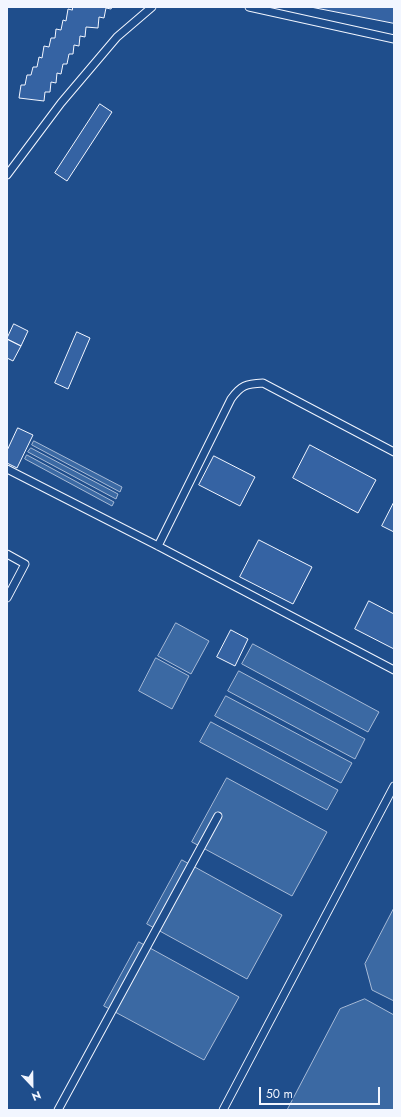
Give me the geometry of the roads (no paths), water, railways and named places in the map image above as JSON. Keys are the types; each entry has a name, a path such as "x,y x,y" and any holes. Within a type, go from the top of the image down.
{"lane":[{"path":"7,175 61,103 117,37 152,7"},
{"path":"249,7 394,39"},
{"path":"158,546 231,399 237,390 248,384 263,383 394,452"},
{"path":"7,469 158,546 394,670"},
{"path":"7,554 25,564 7,598"},
{"path":"223,1110 394,786"},
{"path":"58,1110 218,816"}],"water":[{"path":"34,441 122,487 120,492 32,445"},
{"path":"31,448 118,494 116,499 28,452"},
{"path":"27,455 114,502 112,506 25,459"},
{"path":"176,623 209,641 191,674 158,656"},
{"path":"253,644 379,712 368,732 242,664"},
{"path":"156,658 189,676 172,709 139,691"},
{"path":"239,671 365,739 355,759 228,691"},
{"path":"226,696 352,763 341,783 215,716"},
{"path":"211,722 338,790 327,810 200,742"},
{"path":"227,778 327,832 292,896 192,842"},
{"path":"182,860 282,915 247,979 147,924"},
{"path":"394,908 394,1001 372,990 365,964"},
{"path":"139,942 239,997 204,1060 104,1006"},
{"path":"365,999 394,1015 394,1110 287,1110 340,1009"}]}
